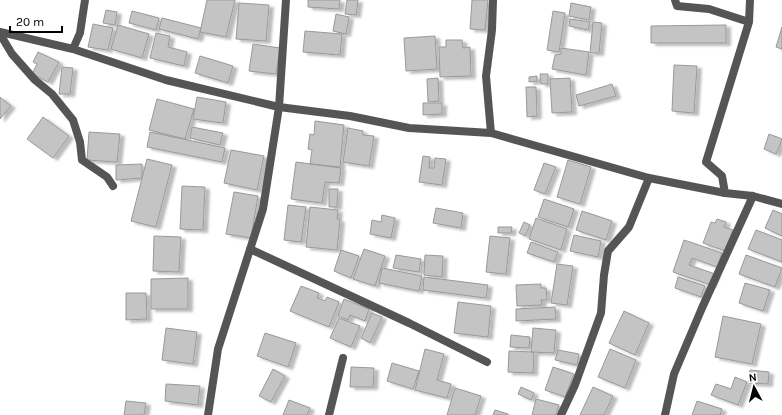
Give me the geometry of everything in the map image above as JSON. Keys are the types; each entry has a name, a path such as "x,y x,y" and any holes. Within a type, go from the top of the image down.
{"street":[{"path":"73,49 80,33 85,0"},
{"path":"208,415 218,349 263,209 279,107 286,0"},
{"path":"491,133 486,76 494,0"},
{"path":"675,0 678,6 709,9 749,22"},
{"path":"725,193 722,176 706,162 749,22 750,0"},
{"path":"0,33 73,49 166,80 279,107 350,116 409,128 491,133 649,178 725,193 753,196 782,204"},
{"path":"0,33 12,54 35,80 52,94 73,120 80,142 82,160 107,177 113,186"},
{"path":"562,415 575,385 600,314 608,251 629,227 649,178"},
{"path":"665,415 674,374 753,196"},
{"path":"250,250 409,323 487,362"},
{"path":"329,415 343,358"}],"building":[{"path":"207,0 235,0 226,37 200,32"},
{"path":"308,0 340,0 339,9 308,7"},
{"path":"347,0 358,0 356,15 345,14"},
{"path":"472,0 488,0 485,30 470,29"},
{"path":"239,3 269,5 266,41 236,39"},
{"path":"571,3 591,7 589,20 569,16"},
{"path":"106,10 117,12 115,25 103,23"},
{"path":"132,11 159,18 156,30 129,23"},
{"path":"553,11 565,13 559,52 547,50"},
{"path":"336,14 349,17 346,34 333,31"},
{"path":"162,18 201,28 198,39 159,29"},
{"path":"570,19 590,22 588,30 569,26"},
{"path":"593,22 602,23 599,53 590,53"},
{"path":"93,24 113,28 108,50 88,47"},
{"path":"118,25 149,34 142,58 111,49"},
{"path":"726,25 726,43 651,43 651,26"},
{"path":"782,27 782,49 776,47"},
{"path":"305,31 342,34 340,55 303,52"},
{"path":"156,33 170,36 168,47 187,52 184,66 150,58"},
{"path":"435,36 437,69 406,71 404,38"},
{"path":"446,40 462,40 463,48 470,47 471,76 440,77 439,47 446,47"},
{"path":"253,44 280,48 276,74 249,71"},
{"path":"561,48 589,52 586,75 552,69 555,55 561,54"},
{"path":"38,52 59,62 48,82 32,74 37,64 33,62"},
{"path":"200,56 233,66 228,83 195,73"},
{"path":"674,65 697,66 694,113 672,111"},
{"path":"62,67 73,68 70,94 59,94"},
{"path":"540,74 548,74 548,84 541,84"},
{"path":"537,76 537,81 529,82 529,77"},
{"path":"438,78 439,101 428,102 427,79"},
{"path":"570,78 572,112 552,113 550,79"},
{"path":"612,84 616,96 579,106 576,95"},
{"path":"526,87 536,87 537,116 527,117"},
{"path":"0,97 11,106 0,119"},
{"path":"197,97 226,102 223,123 193,119"},
{"path":"157,99 194,109 185,139 149,130"},
{"path":"423,103 442,103 442,114 423,115"},
{"path":"43,117 69,136 53,158 27,139"},
{"path":"315,121 344,125 340,167 310,164 312,150 308,149 310,134 314,135"},
{"path":"192,127 223,133 220,145 190,138"},
{"path":"348,128 363,131 363,135 374,136 369,166 343,162"},
{"path":"89,132 120,134 117,162 87,160"},
{"path":"150,132 225,148 222,162 147,147"},
{"path":"769,134 782,139 776,154 764,149"},
{"path":"231,150 264,156 257,190 224,183"},
{"path":"423,156 430,157 429,168 434,168 435,158 446,159 442,185 419,182"},
{"path":"147,159 172,165 156,227 131,221"},
{"path":"568,160 591,167 580,204 557,197"},
{"path":"296,162 341,168 339,183 325,182 322,203 291,199"},
{"path":"544,163 556,167 545,194 534,190"},
{"path":"142,164 142,178 116,180 116,165"},
{"path":"182,186 205,187 203,230 180,229"},
{"path":"329,189 338,189 337,207 329,207"},
{"path":"234,192 258,196 251,238 226,234"},
{"path":"544,199 574,209 568,227 538,217"},
{"path":"288,205 306,207 301,242 284,240"},
{"path":"310,207 338,210 337,219 340,220 337,250 306,247"},
{"path":"436,208 463,213 461,228 433,223"},
{"path":"773,210 782,214 782,236 765,228"},
{"path":"582,211 612,221 606,240 576,230"},
{"path":"382,215 395,218 391,238 370,234 372,220 381,222"},
{"path":"536,218 567,229 561,250 529,239"},
{"path":"717,219 726,222 724,227 733,230 725,251 703,243 711,222 715,223"},
{"path":"524,222 530,225 525,236 519,233"},
{"path":"498,227 512,227 511,233 498,233"},
{"path":"756,230 782,240 782,262 748,249"},
{"path":"574,235 601,241 598,257 570,251"},
{"path":"154,236 181,237 179,272 153,271"},
{"path":"490,236 510,238 506,274 486,272"},
{"path":"684,240 722,253 717,267 692,258 689,265 715,274 711,285 673,272"},
{"path":"531,242 558,252 554,262 527,253"},
{"path":"364,249 385,256 375,286 353,279"},
{"path":"341,250 359,256 351,278 334,271"},
{"path":"396,255 421,259 419,272 393,268"},
{"path":"425,255 443,256 442,277 424,275"},
{"path":"746,255 782,268 775,287 739,274"},
{"path":"557,264 573,266 567,305 551,303"},
{"path":"382,268 422,276 419,291 379,283"},
{"path":"424,277 488,285 486,298 423,290"},
{"path":"678,277 705,286 701,297 675,288"},
{"path":"188,278 188,309 151,309 151,279"},
{"path":"745,283 770,290 763,311 739,303"},
{"path":"541,284 541,288 546,288 547,300 541,300 542,305 517,306 516,285"},
{"path":"301,286 319,293 317,298 325,301 327,297 339,302 329,327 290,311"},
{"path":"126,293 146,293 147,319 126,320"},
{"path":"344,299 369,309 365,321 350,315 348,320 338,316"},
{"path":"458,302 491,306 488,337 454,333"},
{"path":"555,307 556,319 516,321 516,309"},
{"path":"624,311 649,323 635,355 609,343"},
{"path":"372,313 382,317 370,343 361,338"},
{"path":"723,316 761,324 752,364 715,357"},
{"path":"339,318 360,326 351,347 330,338"},
{"path":"166,328 197,332 193,364 162,360"},
{"path":"533,328 556,330 554,353 531,352"},
{"path":"265,333 296,343 288,367 257,356"},
{"path":"511,335 530,337 529,348 510,347"},
{"path":"425,349 444,354 437,380 451,384 447,398 415,390"},
{"path":"610,349 636,360 625,388 598,377"},
{"path":"558,350 579,354 577,365 555,360"},
{"path":"509,351 534,352 533,373 508,372"},
{"path":"392,363 419,371 413,389 387,381"},
{"path":"351,367 374,368 373,387 350,387"},
{"path":"553,367 574,374 565,397 545,390"},
{"path":"273,369 285,376 271,402 259,396"},
{"path":"750,370 769,372 768,384 749,383"},
{"path":"735,377 747,382 738,405 711,395 716,384 731,389"},
{"path":"166,384 200,386 198,405 165,401"},
{"path":"521,387 534,393 531,400 518,394"},
{"path":"593,387 613,396 604,415 580,415"},
{"path":"455,388 481,396 475,415 447,415"},
{"path":"536,399 559,405 556,415 532,415"},
{"path":"289,400 310,408 307,415 283,415"},
{"path":"126,401 146,403 144,415 124,415"},
{"path":"697,401 722,409 720,415 692,415"},
{"path":"495,410 508,414 493,415"}]}
